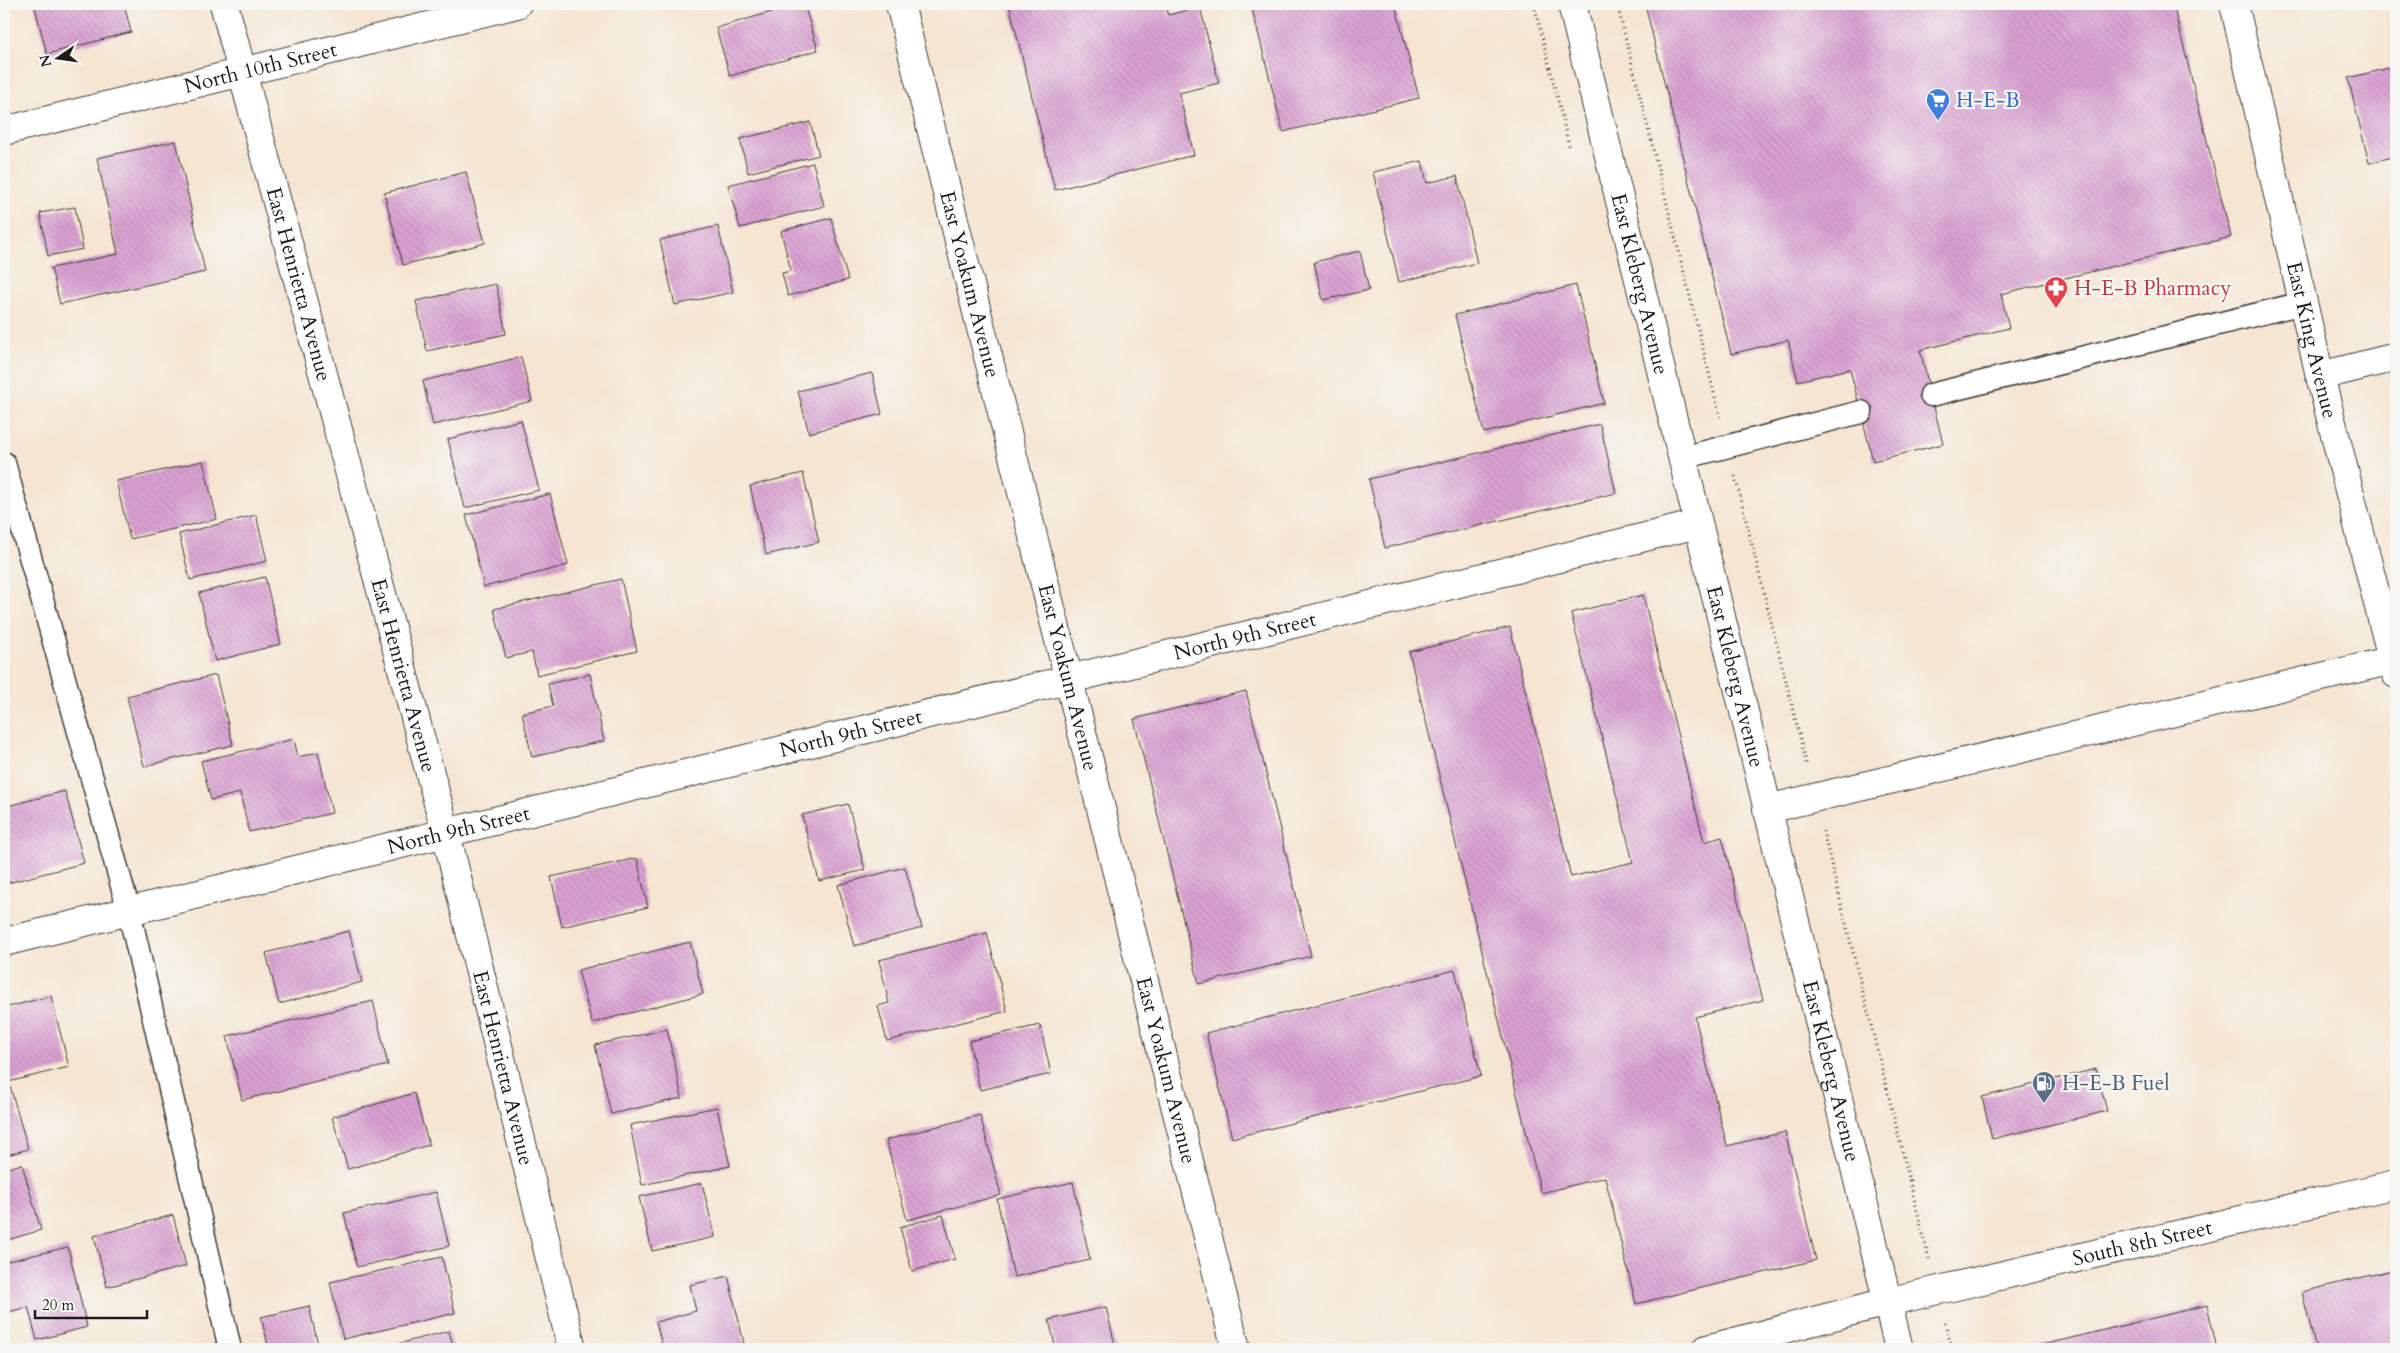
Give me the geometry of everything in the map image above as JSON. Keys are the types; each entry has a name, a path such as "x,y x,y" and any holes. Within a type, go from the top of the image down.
{"street":[{"name":"East Henrietta Avenue","path":"224,4 446,833 572,1349"},
{"name":"North 10th Street","path":"4,131 517,4"},
{"name":"East Yoakum Avenue","path":"900,4 1236,1349"},
{"name":"East Kleberg Avenue","path":"1572,4 1899,1349"},
{"name":"East King Avenue","path":"2234,4 2320,376 2394,667"},
{"path":"2320,376 2396,358"},
{"name":"North 9th Street","path":"4,942 1698,524"},
{"path":"1767,808 2394,667"},
{"name":"South 8th Street","path":"1707,1349 1887,1302 2396,1184"}],"lane":[{"path":"1931,395 2303,303"},
{"path":"1682,458 1861,412"},
{"path":"4,463 129,911 230,1349"}],"path":[{"path":"1617,4 1952,1349"}],"building":[{"path":"34,4 124,4 131,32 47,54"},
{"path":"804,4 818,50 730,76 716,28"},
{"path":"1009,4 1166,4 1168,15 1200,7 1219,83 1179,93 1194,155 1055,190"},
{"path":"1251,4 1395,4 1419,98 1283,132"},
{"name":"H-E-B","path":"1645,4 2173,4 2231,237 2001,294 2009,328 1920,350 1943,444 1873,461 1850,369 1798,381 1788,340 1731,354"},
{"path":"2389,68 2393,85 2396,84 2396,156 2369,163 2348,78"},
{"path":"810,122 819,155 748,173 740,139"},
{"path":"176,141 205,272 60,304 51,268 118,254 97,158"},
{"path":"1422,161 1427,183 1457,176 1477,263 1399,282 1373,172"},
{"path":"813,163 824,206 740,228 728,185"},
{"path":"466,172 485,243 403,265 384,193"},
{"path":"75,207 83,249 48,256 40,213"},
{"path":"831,218 848,280 788,296 782,273 791,271 781,231"},
{"path":"718,226 733,292 675,305 660,240"},
{"path":"1360,251 1369,290 1323,300 1314,262"},
{"path":"496,284 506,334 427,351 416,301"},
{"path":"1576,285 1604,403 1484,433 1455,315"},
{"path":"521,357 532,401 433,425 423,381"},
{"path":"872,373 882,414 809,433 798,391"},
{"path":"521,420 539,490 465,508 448,439"},
{"path":"1600,424 1616,493 1385,548 1369,479"},
{"path":"203,461 217,519 130,539 116,481"},
{"path":"803,473 819,542 766,555 750,486"},
{"path":"550,494 568,565 484,587 466,515"},
{"path":"256,515 267,561 190,580 179,534"},
{"path":"265,577 281,644 215,661 199,593"},
{"path":"621,579 637,651 537,675 532,652 506,658 494,609"},
{"path":"1643,595 1704,842 1722,837 1763,1000 1695,1017 1727,1146 1785,1132 1816,1260 1636,1304 1605,1177 1541,1193 1409,652 1510,627 1571,877 1633,862 1571,613"},
{"path":"590,674 604,741 532,757 522,713 553,706 548,684"},
{"path":"216,675 233,745 144,766 127,696"},
{"path":"1246,691 1311,956 1199,984 1134,719"},
{"path":"294,739 298,757 318,752 332,813 249,832 240,793 211,800 201,761"},
{"path":"65,791 84,863 4,884 4,807"},
{"path":"848,804 865,870 819,881 802,815"},
{"path":"637,858 648,907 562,927 551,877"},
{"path":"905,867 922,928 854,946 838,885"},
{"path":"349,931 362,982 279,1004 266,953"},
{"path":"987,933 1007,1011 887,1041 878,1006 889,1003 879,960"},
{"path":"690,942 703,994 592,1023 578,970"},
{"path":"1455,970 1481,1076 1232,1138 1206,1033"},
{"path":"51,996 69,1067 4,1083 4,1008"},
{"path":"373,1001 388,1065 242,1100 227,1036"},
{"path":"1040,1025 1051,1074 980,1090 969,1041"},
{"path":"667,1029 682,1098 611,1114 595,1045"},
{"name":"H-E-B Fuel","path":"2096,1069 2107,1111 1992,1139 1982,1097"},
{"path":"10,1086 28,1149 4,1156 4,1088"},
{"path":"414,1093 429,1145 348,1169 332,1117"},
{"path":"717,1107 730,1166 642,1185 630,1125"},
{"path":"980,1115 1001,1195 907,1220 886,1140"},
{"path":"22,1164 41,1230 4,1241 4,1169"},
{"path":"1073,1182 1090,1260 1014,1277 997,1199"},
{"path":"702,1183 715,1237 652,1251 639,1197"},
{"path":"436,1192 449,1246 357,1267 344,1213"},
{"path":"173,1215 186,1266 107,1287 94,1236"},
{"path":"943,1215 955,1259 912,1271 900,1227"},
{"path":"68,1247 87,1327 37,1340 28,1307 4,1313 4,1262"},
{"path":"442,1257 455,1313 343,1339 330,1282"},
{"path":"2396,1269 2396,1349 2316,1349 2302,1292"},
{"path":"728,1276 744,1343 721,1349 663,1349 656,1322 696,1311 690,1285"},
{"path":"2207,1305 2217,1349 2026,1349"},
{"path":"309,1306 319,1349 269,1349 261,1317"},
{"path":"1106,1307 1116,1349 1056,1349 1049,1320"},
{"path":"449,1331 454,1349 378,1349"}],"place":[{"name":"H-E-B","path":"1938,121"},
{"name":"H-E-B Pharmacy","path":"2056,309"},
{"name":"H-E-B Fuel","path":"2044,1104"}]}
